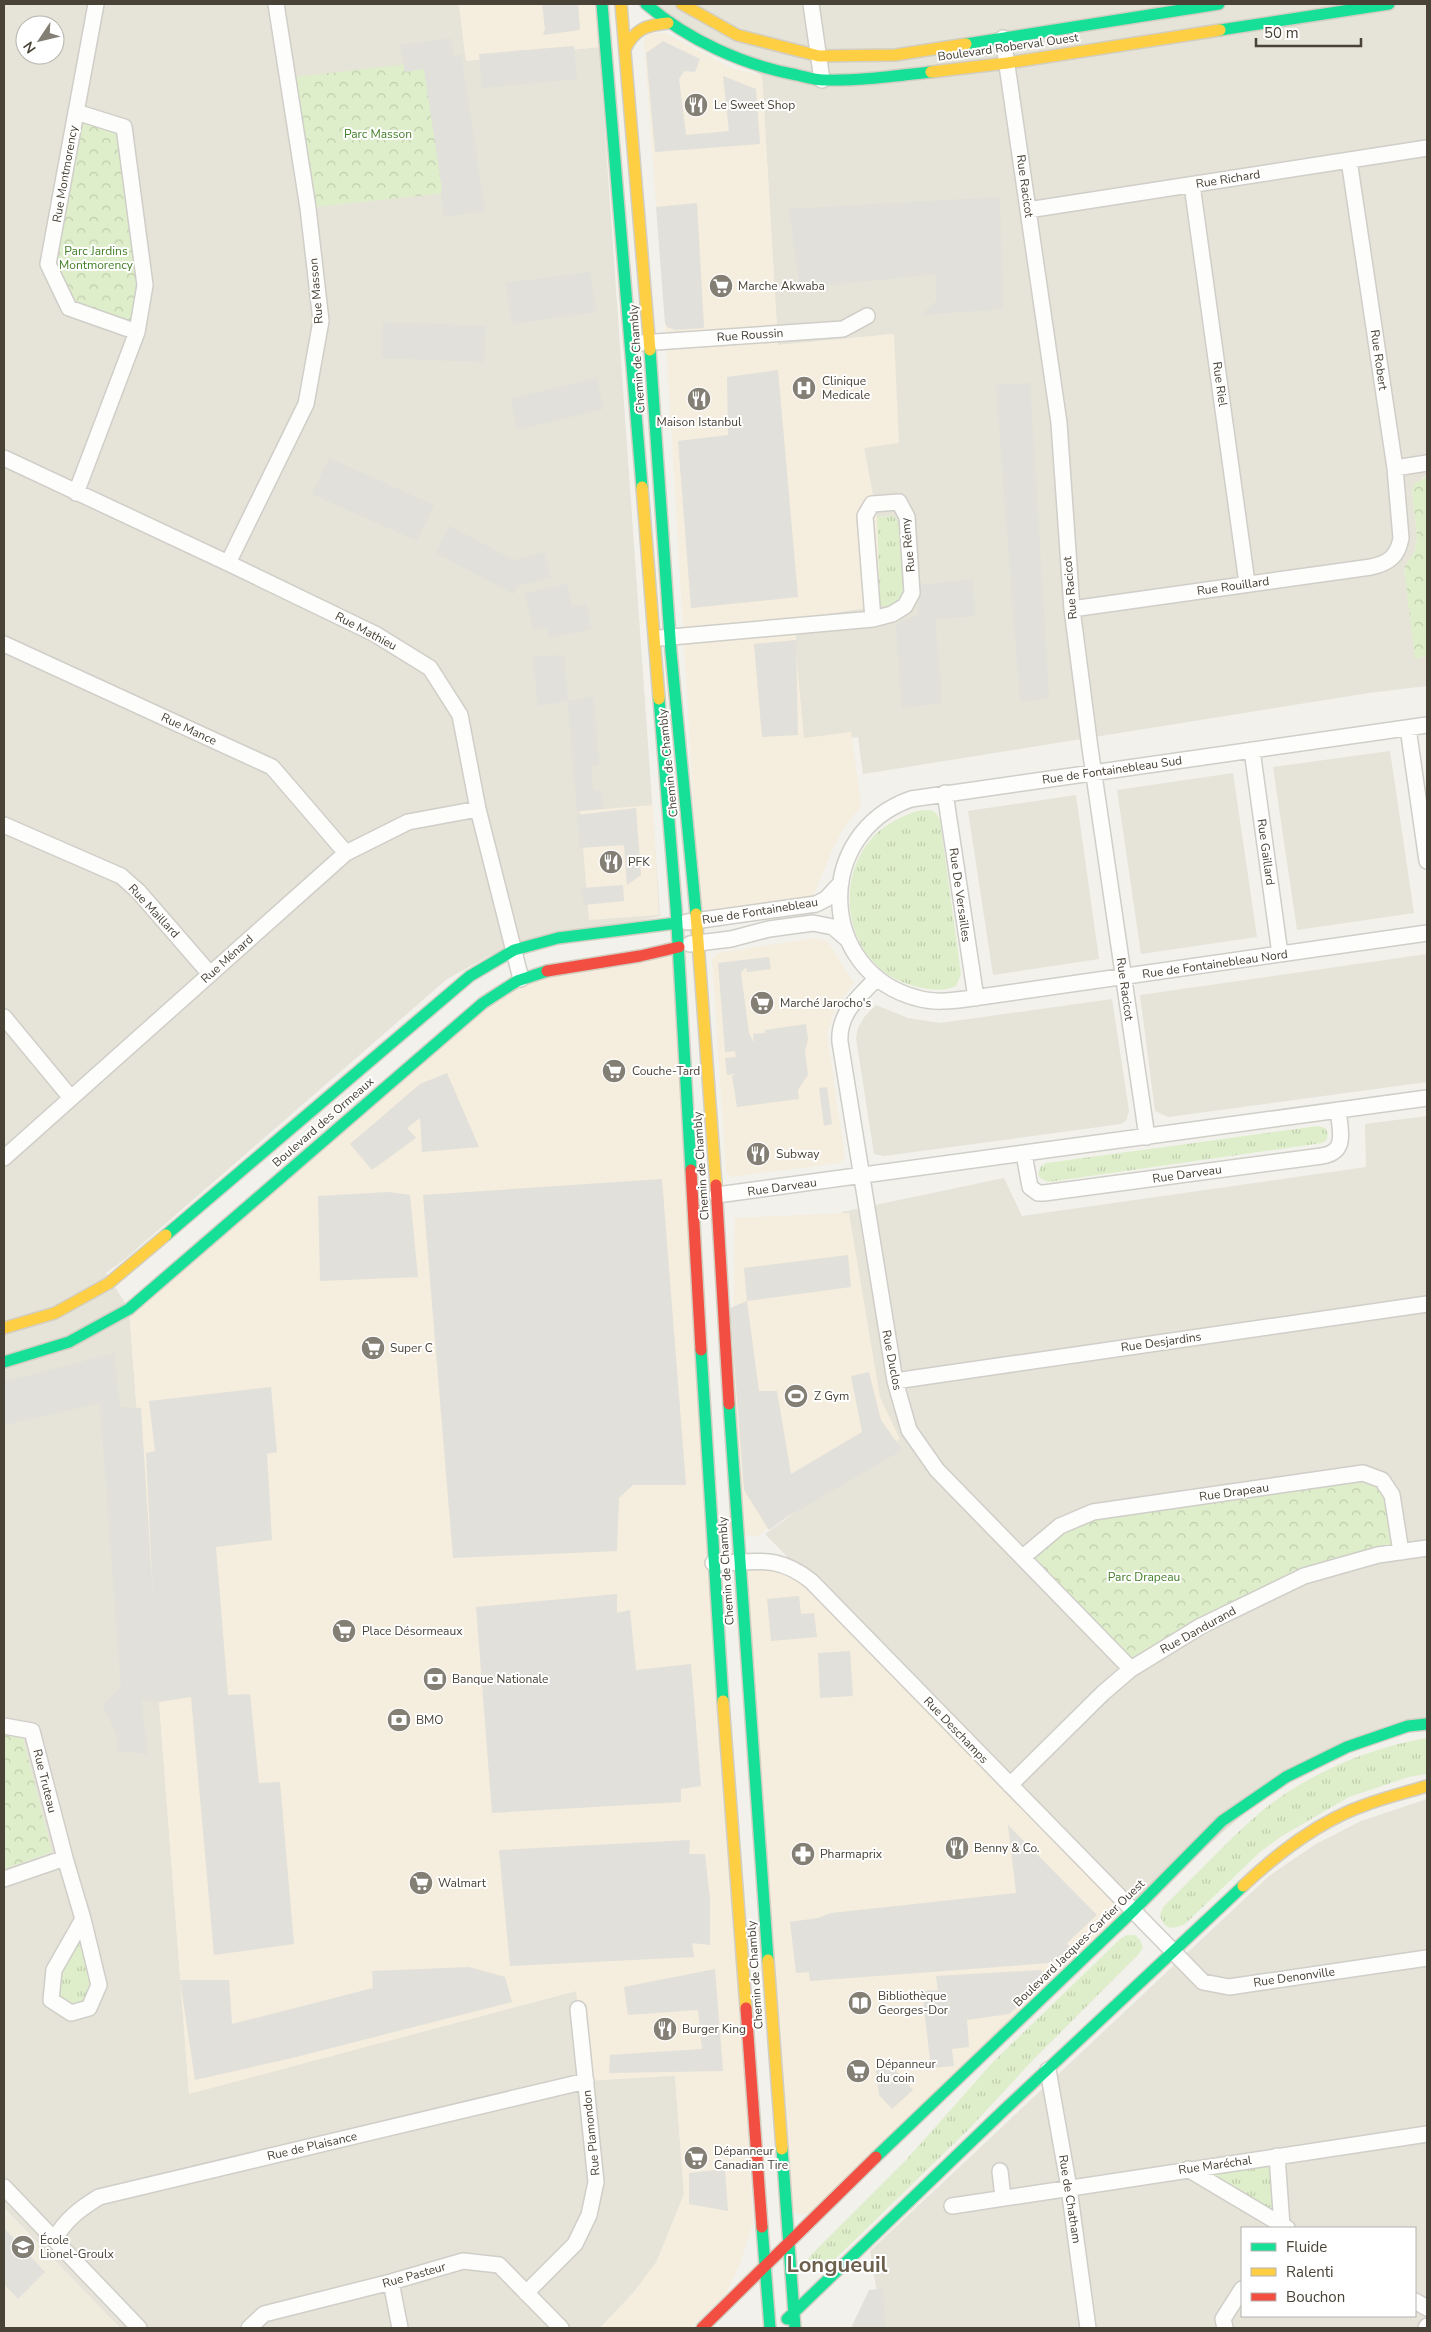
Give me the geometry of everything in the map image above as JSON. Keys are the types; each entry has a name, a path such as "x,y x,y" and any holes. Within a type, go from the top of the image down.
{"main road":[{"name":"Chemin de Chambly","path":"602,4 679,947 713,1563 770,2328"},
{"name":"Chemin de Chambly","path":"621,4 650,342 670,637 698,921 739,1563 795,2328"},
{"name":"Boulevard Roberval Ouest","path":"646,4 668,23 726,52 765,68 822,80 884,77 1007,63 1390,4"},
{"name":"Boulevard Roberval Ouest","path":"682,4 737,35 819,56 895,55 1219,4"},
{"path":"625,49 631,35 642,27 668,23"},
{"name":"Boulevard des Ormeaux","path":"4,1328 55,1313 109,1284 470,976 514,950 558,938 677,923"},
{"name":"Boulevard des Ormeaux","path":"4,1362 69,1342 129,1309 483,1003 521,979 567,966 652,955 679,947"},
{"name":"Boulevard Jacques-Cartier Ouest","path":"702,2328 819,2212 1134,1910 1222,1821 1286,1777 1347,1747 1408,1726 1427,1724"},
{"path":"779,2328 1268,1862 1313,1830 1366,1804 1427,1786"},
{"path":"786,2205 799,2214 819,2212"}],"street":[{"name":"Rue Montmorency","path":"96,4 48,264 69,308 137,332"},
{"name":"Rue Masson","path":"228,562 306,404 321,321 308,208 276,4"},
{"path":"811,4 822,80"},
{"name":"Rue Racicot","path":"1003,38 1059,423 1072,609 1093,772 1147,1137"},
{"name":"Rue Montmorency","path":"76,112 124,127 145,285 137,332 76,493"},
{"name":"Rue Richard","path":"1028,210 1427,148"},
{"name":"Rue Robert","path":"1349,160 1394,468 1401,538 1399,549 1393,558"},
{"name":"Rue Riel","path":"1192,185 1247,583"},
{"name":"Rue Roussin","path":"630,345 843,329 867,316"},
{"name":"Rue Mathieu","path":"4,458 228,562 375,634 430,668 460,715 478,809 521,979"},
{"path":"1394,468 1427,463"},
{"name":"Rue Rémy","path":"654,639 874,619 892,614 904,606 912,593 907,517 899,502 872,504 866,516 874,619"},
{"name":"Rue Rouillard","path":"1072,609 1371,567 1384,564 1393,558"},
{"name":"Rue Mance","path":"4,644 272,767 346,853"},
{"name":"Rue de Fontainebleau Sud","path":"841,882 846,859 853,844 875,819 901,803 945,793 1427,725"},
{"path":"1408,728 1427,861"},
{"name":"Rue Gaillard","path":"1252,750 1280,954"},
{"name":"Rue De Versailles","path":"945,793 976,998"},
{"name":"Rue Ménard","path":"4,1158 346,853 408,822 478,809"},
{"name":"Rue Maillard","path":"4,825 120,876 138,891 210,974"},
{"path":"841,882 840,904 844,930 848,939"},
{"name":"Rue de Fontainebleau","path":"677,923 816,904 826,899 841,882"},
{"name":"Rue de Fontainebleau","path":"679,947 731,939 769,929 813,923 833,927 848,939"},
{"name":"Rue de Fontainebleau Nord","path":"848,939 859,957 877,978 899,992 919,999 944,1002 1427,933"},
{"name":"Rue Duclos","path":"877,978 846,1011 839,1035 895,1381 909,1430 937,1470 1132,1668"},
{"path":"4,1017 71,1098"},
{"name":"Rue Darveau","path":"717,1196 1427,1098"},
{"name":"Rue Darveau","path":"1024,1154 1030,1187 1038,1193 1322,1156 1334,1153 1339,1149 1341,1134 1338,1110"},
{"name":"Rue Desjardins","path":"895,1381 1427,1304"},
{"name":"Rue Drapeau","path":"1023,1557 1060,1526 1093,1512 1362,1473 1382,1480 1392,1495 1401,1552"},
{"name":"Rue Dandurand","path":"1010,1785 1103,1693 1132,1668 1201,1626 1304,1576 1378,1555 1427,1548"},
{"name":"Rue Deschamps","path":"713,1563 768,1561 782,1563 798,1570 811,1581 1175,1951"},
{"name":"Rue Truteau","path":"4,1726 32,1731 64,1858 83,1919 98,1985 89,2008 71,2013 51,2000 54,1970 83,1919"},
{"path":"4,1879 64,1858"},
{"name":"Rue Denonville","path":"1175,1951 1203,1982 1229,1987 1427,1958"},
{"name":"Rue Plamondon","path":"526,2293 575,2244 589,2215 596,2182 578,2009"},
{"name":"Rue de Chatham","path":"1048,2070 1070,2188 1088,2328"},
{"name":"Rue de Plaisance","path":"54,2239 65,2222 77,2211 99,2197 586,2081"},
{"name":"Rue Maréchal","path":"952,2206 1427,2134"},
{"path":"1278,2156 1283,2227"},
{"path":"1188,2169 1283,2227"},
{"path":"1000,2171 1003,2198"},
{"path":"4,2187 140,2328"},
{"name":"Rue Pasteur","path":"249,2328 264,2314 391,2282 463,2261 499,2265 561,2328"},
{"path":"391,2282 400,2328"},
{"path":"1225,2328 1224,2319 1241,2291"},
{"path":"1416,2302 1427,2308"}],"shaded area":[{"path":"4,4 459,4 466,61 599,47 660,916 491,955 447,979 125,1259 106,1273 129,1309 189,2093 576,1991 675,2076 684,2194 657,2261 634,2292 600,2328 120,2328 4,2208 4,1869 52,1852 23,1738 4,1734","holes":["295,77 454,191 316,207"]},
{"path":"459,4 595,4 599,47 466,61"},
{"path":"542,4 578,4 580,30 543,35 545,29"},
{"path":"646,4 1427,4 1427,476 1423,477 1412,491 1417,537 1415,551 1404,569 1416,659 1427,656 1427,686 1369,693 863,774 858,737 708,755 796,639 793,618 880,606 899,606 893,516 877,517 864,448 894,334 778,345 762,76"},
{"path":"649,33 665,33 731,68 762,76 778,345 894,334 899,443 864,448 877,517 880,606 793,619 804,738 851,732 861,806 845,826 833,848 813,897 700,914 665,323 644,41"},
{"path":"451,38 453,56 461,54 485,211 443,217 441,183 424,69 405,72 400,45"},
{"path":"663,41 700,59 695,72 684,71 679,79 686,135 729,131 723,76 756,89 760,144 655,152 646,53"},
{"path":"574,46 577,79 482,88 479,54"},
{"path":"1000,197 1003,309 921,315 936,301 936,274 800,288 789,209"},
{"path":"697,203 704,328 675,330 667,327 665,323 656,207"},
{"path":"590,272 596,312 512,324 506,283"},
{"path":"383,322 486,326 484,362 382,358"},
{"path":"778,370 798,597 691,608 678,441 728,435 727,377"},
{"path":"597,378 603,409 517,430 511,399"},
{"path":"1030,383 1049,698 1020,702 996,385"},
{"path":"329,458 434,505 417,541 312,494"},
{"path":"449,526 514,560 544,552 551,577 518,586 514,594 436,553"},
{"path":"973,579 975,616 935,619 942,703 902,708 896,624 918,614 919,585"},
{"path":"567,584 572,607 586,604 592,629 549,638 547,627 533,630 525,593"},
{"path":"796,640 798,735 762,737 754,644"},
{"path":"564,655 568,701 538,706 533,657"},
{"path":"593,697 599,765 591,766 593,790 601,790 603,809 577,811 568,701"},
{"path":"1390,751 1414,913 1297,930 1273,767"},
{"path":"1233,773 1257,937 1141,954 1117,790"},
{"path":"1076,795 1099,959 993,975 968,811"},
{"path":"653,805 659,915 589,920 580,811"},
{"path":"636,808 641,875 627,885 624,845 580,848 577,815"},
{"path":"623,885 624,901 584,905 581,888"},
{"path":"816,938 828,942 854,983 836,1007 827,1033 845,1158 840,1163 729,1177 726,1170 712,959 718,953"},
{"path":"679,947 753,2223 739,2266 725,2295 691,2328 600,2328 634,2292 657,2261 684,2194 675,2076 586,2081 576,1991 189,2094 129,1309 521,979"},
{"path":"1427,954 1427,1082 1168,1117 1155,1111 1140,995"},
{"path":"769,957 771,969 747,972 746,967 741,973 749,1033 754,1043 753,1034 765,1033 765,1030 806,1024 808,1039 805,1051 808,1075 798,1090 799,1099 737,1107 732,1076 735,1074 727,1075 725,1058 736,1057 735,1051 725,1052 718,963"},
{"path":"1112,999 1129,1111 1126,1121 1121,1124 884,1156 874,1154 856,1038 858,1028 865,1016 876,1005 908,1018 940,1023"},
{"path":"447,1073 479,1147 422,1152 420,1118 407,1128 416,1138 372,1170 350,1144 420,1084"},
{"path":"827,1087 832,1124 824,1126 819,1088"},
{"path":"1427,1116 1427,1724 1286,1777 1134,1910 765,1534 887,1447 830,1235 842,1212 1004,1178 1022,1216 1366,1167 1365,1124"},
{"path":"662,1179 686,1485 633,1485 619,1498 617,1551 453,1558 423,1195"},
{"path":"389,1192 410,1195 418,1277 320,1281 318,1196"},
{"path":"849,1213 880,1397 900,1439 840,1476 757,1536 729,1534 735,1218"},
{"path":"848,1255 851,1287 747,1301 744,1268"},
{"path":"747,1301 759,1391 777,1391 791,1474 862,1432 851,1376 869,1372 881,1420 902,1450 787,1517 769,1530 744,1490 730,1308"},
{"path":"114,1353 120,1407 141,1408 153,1597 146,1453 155,1451 149,1401 271,1387 277,1452 267,1454 272,1540 216,1547 228,1695 250,1694 259,1783 280,1782 294,1944 214,1955 191,1697 159,1702 141,1700 148,1754 118,1751 116,1733 103,1705 121,1687 100,1403 4,1425 4,1382"},
{"path":"782,1563 1134,1910 819,2212 798,2214 786,2205 740,1570"},
{"path":"617,1594 617,1613 630,1610 636,1670 691,1664 701,1786 681,1789 681,1802 492,1813 476,1607"},
{"path":"799,1596 801,1614 814,1613 817,1637 771,1641 767,1599"},
{"path":"850,1651 853,1696 820,1698 818,1653"},
{"path":"1427,1799 1427,2328 883,2328 870,2251 1269,1876 1316,1844 1361,1821"},
{"path":"1008,1825 1097,1915 1067,1943 1071,1950 1050,1963 810,1981 809,1972 796,1973 790,1922 818,1918 831,1913 1016,1893"},
{"path":"690,1840 689,1854 705,1854 710,1900 710,1945 692,1943 694,1957 510,1966 499,1850"},
{"path":"469,1967 505,1977 512,2002 292,2058 195,2080 180,1980 229,1980 232,2024 373,1988 372,1971"},
{"path":"715,1969 723,2071 609,2073 610,2055 702,2049 698,2010 628,2015 624,1987"},
{"path":"1042,1970 1042,1985 1009,2014 967,2020 969,2047 952,2049 954,2066 931,2068 922,1991 938,1990 936,1976"},
{"path":"888,2061 913,2090 892,2109 879,2095 876,2071"},
{"path":"725,2169 728,2211 689,2204 689,2173"},
{"name":"École Lionel-Groulx","path":"7,2212 120,2328 4,2328 4,2215"},
{"path":"4,2228 45,2272 18,2299 4,2284"},
{"path":"883,2289 885,2328 851,2328 869,2290"}],"green space":[{"name":"Parc Masson","path":"434,61 454,192 316,207 295,77"},
{"name":"Parc Jardins Montmorency","path":"76,112 124,127 145,285 137,332 69,308 48,264"},
{"path":"1427,476 1427,656 1415,659 1404,568 1415,551 1417,537 1412,491 1414,484"},
{"path":"893,516 899,523 908,597 899,606 880,606 877,517"},
{"path":"930,810 935,812 940,820 961,974 956,986 938,990 908,984 884,972 867,954 855,932 850,907 851,882 859,858 873,837 894,821 916,811"},
{"path":"1318,1126 1325,1128 1327,1132 1328,1137 1322,1143 1048,1182 1040,1178 1038,1174 1041,1166 1047,1163"},
{"name":"Parc Drapeau","path":"1363,1473 1382,1480 1401,1552 1304,1576 1131,1669 1023,1557 1093,1512"},
{"path":"4,1734 23,1738 52,1852 4,1869"},
{"path":"1427,1738 1427,1774 1409,1777 1349,1797 1282,1836 1260,1852 1185,1924 1172,1928 1164,1924 1160,1915 1163,1907 1232,1838 1274,1802 1314,1777 1359,1756 1382,1748"},
{"path":"82,1929 95,1985 87,2004 71,2009 54,1997 57,1972"},
{"path":"1127,1935 1135,1935 1140,1940 1143,1947 1139,1954 1033,2060 971,2127 826,2268 819,2272 811,2270 807,2261 811,2255 907,2159 992,2063 1120,1939"},
{"path":"1277,2156 1282,2226 1188,2169"}],"traffic: fast":[{"path":"602,4 642,487"},
{"path":"646,4 662,17 698,40 737,58 777,71 824,80 864,79 931,72"},
{"path":"966,44 1219,4"},
{"path":"1220,30 1389,4"},
{"path":"650,350 671,652 696,914"},
{"path":"659,699 676,908 691,1170"},
{"path":"166,1235 470,976 514,950 558,938 677,923"},
{"path":"4,1362 69,1342 129,1309 483,1003 517,981 547,971"},
{"path":"701,1350 723,1701"},
{"path":"729,1404 768,1960"},
{"path":"876,2157 1134,1910 1222,1821 1286,1777 1347,1747 1408,1726 1427,1724"},
{"path":"787,2319 1003,2111 1243,1886"},
{"path":"782,2149 795,2328"},
{"path":"762,2227 770,2328"}],"traffic: slow":[{"path":"621,4 650,350"},
{"path":"682,4 737,35 819,56 895,55 966,44"},
{"path":"625,49 633,37 642,29 668,23"},
{"path":"931,72 1007,63 1220,30"},
{"path":"642,487 659,699"},
{"path":"696,914 716,1185"},
{"path":"4,1328 55,1313 109,1283 166,1235"},
{"path":"723,1701 746,2008"},
{"path":"1243,1886 1286,1849 1333,1819 1375,1801 1427,1786"},
{"path":"768,1960 782,2149"}],"traffic: jam":[{"path":"547,971 640,956 679,947"},
{"path":"691,1170 701,1350"},
{"path":"716,1185 729,1404"},
{"path":"746,2008 762,2227"},
{"path":"702,2328 876,2157"}],"place":[{"name":"Le Sweet Shop","path":"696,105"},
{"name":"Marche Akwaba","path":"721,286"},
{"name":"Clinique Medicale","path":"804,388"},
{"name":"Maison Istanbul","path":"699,399"},
{"name":"PFK","path":"611,862"},
{"name":"Marché Jarocho's","path":"762,1003"},
{"name":"Couche-Tard","path":"614,1071"},
{"name":"Subway","path":"758,1154"},
{"name":"Super C","path":"373,1348"},
{"name":"Z Gym","path":"796,1396"},
{"name":"Place Désormeaux","path":"344,1631"},
{"name":"Banque Nationale","path":"435,1679"},
{"name":"BMO","path":"399,1720"},
{"name":"Benny & Co.","path":"957,1848"},
{"name":"Pharmaprix","path":"803,1854"},
{"name":"Walmart","path":"421,1883"},
{"name":"Bibliothèque Georges-Dor","path":"860,2003"},
{"name":"Burger King","path":"665,2029"},
{"name":"Dépanneur du coin","path":"858,2071"},
{"name":"Dépanneur Canadian Tire","path":"696,2158"},
{"name":"École Lionel-Groulx","path":"23,2247"}],"district":[{"name":"Longueuil","path":"837,2264"}]}
